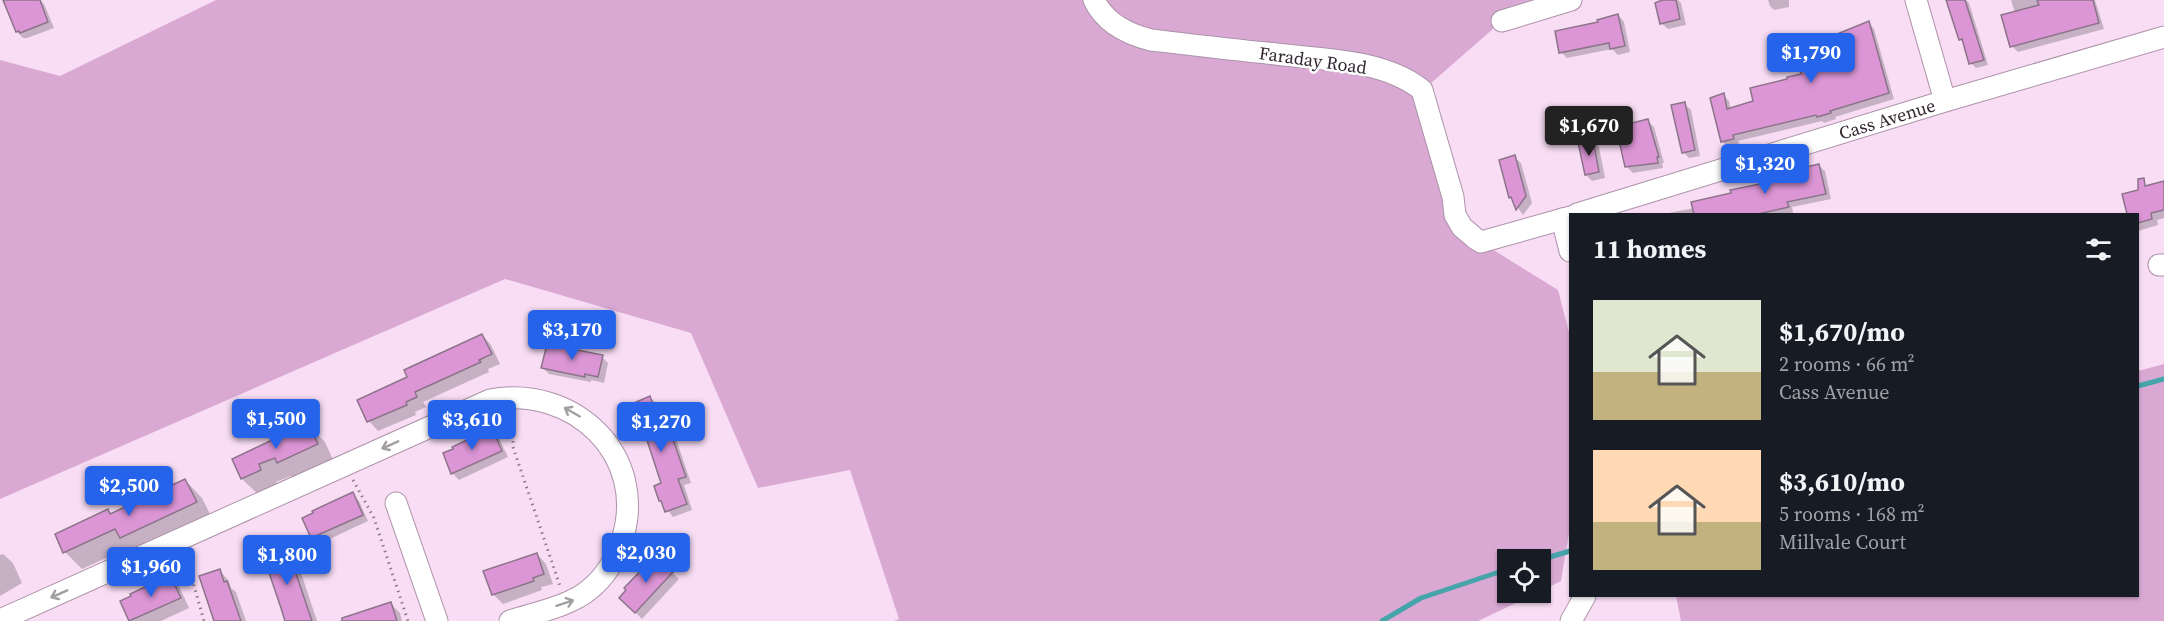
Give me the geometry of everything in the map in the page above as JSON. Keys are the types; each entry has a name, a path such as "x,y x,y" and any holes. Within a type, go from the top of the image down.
{"street":[{"name":"Faraday Road","path":"1094,0 1107,19 1120,29 1143,38 1354,63 1410,81 1422,90 1453,197 1455,215 1471,236"},
{"path":"1502,21 1571,0"},
{"path":"1916,0 1945,101"},
{"name":"Cass Avenue","path":"1583,213 1945,101 2164,37"},
{"name":"Cass Avenue","path":"1471,236 1481,242 1569,217"},
{"path":"0,620 490,400 522,397 546,400 561,406 582,418 600,434 610,447 621,469 625,484 627,517 619,548 608,569 592,588 579,598 510,621"},
{"path":"396,503 437,621"},
{"path":"1571,621 1584,597"}],"path":[{"path":"512,397 513,447 566,602"},
{"path":"345,465 374,518 408,621"},
{"path":"176,541 193,582 204,621"}],"shaded area":[{"path":"216,0 1571,0 1502,21 1422,91 1471,236 1558,290 1569,332 1569,533 1561,581 1551,586 1551,549 1497,549 1497,603 1516,603 1478,621 894,621 899,619 850,470 758,488 691,333 505,279 0,499 0,60 60,76"},
{"path":"2164,364 2164,621 1681,621 1676,597 2139,597 2139,371"}],"building":[{"path":"3,0 40,0 48,22 20,33 16,32"},
{"path":"1662,0 1676,0 1680,19 1660,24 1655,3"},
{"path":"1946,0 1965,0 1984,60 1969,64 1962,39 1959,40"},
{"path":"2037,0 2093,0 2099,23 2010,47 2001,15 2039,5"},
{"path":"1618,14 1625,46 1610,49 1609,43 1559,53 1555,31 1598,22 1597,20"},
{"path":"1869,21 1889,93 1817,117 1816,115 1733,135 1734,139 1721,142 1710,98 1724,93 1727,109 1753,101 1750,88 1801,74 1794,45 1824,36 1825,39"},
{"path":"1685,102 1695,150 1682,153 1671,105"},
{"path":"1648,119 1659,157 1657,157 1658,163 1625,167 1616,127"},
{"path":"1593,139 1599,172 1585,175 1578,142"},
{"path":"1515,155 1526,196 1516,210 1511,197 1509,198 1499,160"},
{"path":"1819,164 1826,194 1787,202 1789,207 1762,213 1694,213 1691,202 1731,193 1730,190 1770,182 1769,179 1807,170 1806,167"},
{"path":"2144,178 2145,186 2164,181 2164,210 2151,213 2152,219 2139,223 2139,213 2127,213 2122,194 2138,190 2138,179"},
{"path":"482,334 492,354 479,360 481,362 415,392 417,397 406,402 407,405 367,422 357,400 407,377 404,370"},
{"path":"547,344 603,355 598,377 585,374 585,377 541,368"},
{"path":"650,396 660,425 667,422 686,477 678,479 687,504 665,512 654,486 661,483 644,431 639,433 627,406"},
{"path":"308,423 318,444 277,463 275,458 259,464 261,470 241,479 232,459"},
{"path":"492,428 502,451 451,474 443,453"},
{"path":"185,479 197,502 120,538 115,529 63,553 55,534 108,509 110,514"},
{"path":"353,492 363,515 311,538 302,518"},
{"path":"287,547 312,621 285,621 263,555"},
{"path":"537,553 544,574 533,578 534,581 492,595 483,571"},
{"path":"656,555 673,572 635,613 619,598 626,590 624,588"},
{"path":"220,569 224,582 227,581 241,621 214,621 199,576"},
{"path":"170,575 181,598 129,621 120,601"},
{"path":"391,602 397,621 342,621 342,618"}],"waterway":[{"path":"2139,386 2164,379"},
{"path":"1551,557 1569,551"},
{"path":"1382,621 1421,598 1497,573"}]}
